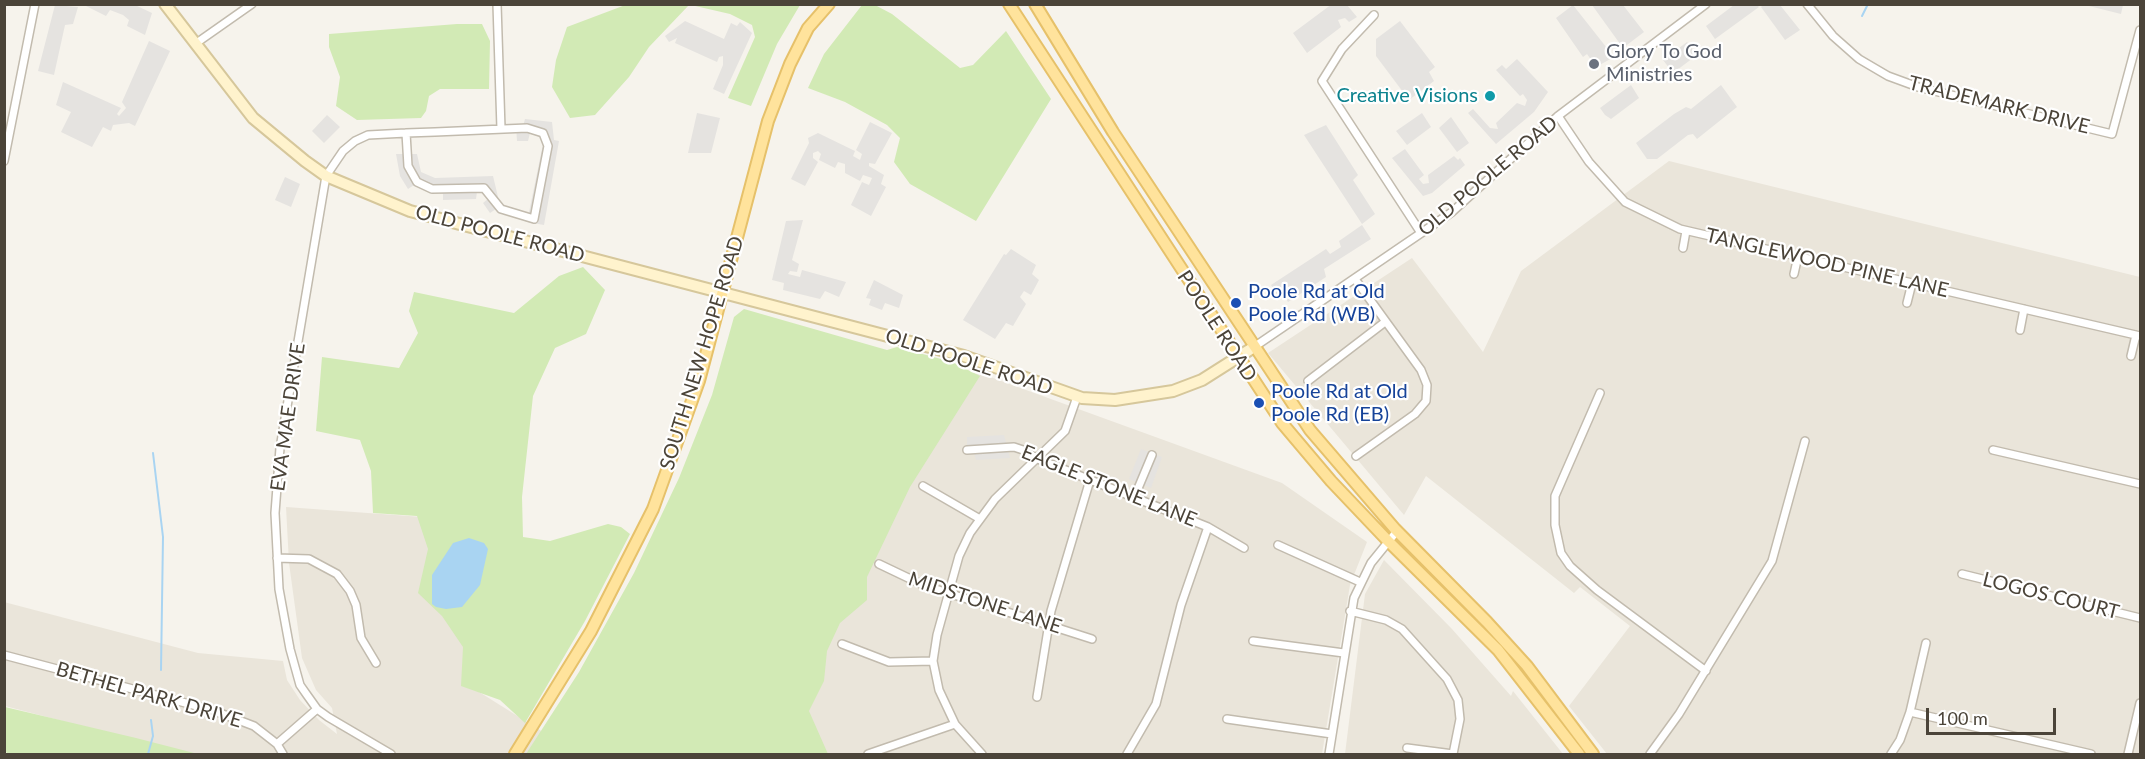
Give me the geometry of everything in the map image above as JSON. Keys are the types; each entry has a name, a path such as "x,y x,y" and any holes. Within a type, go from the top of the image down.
{"main road":[{"name":"SOUTH NEW HOPE ROAD","path":"515,754 591,631 653,509 699,381 768,121 794,55 808,28 829,4"},
{"name":"POOLE ROAD","path":"1009,4 1282,423 1331,481 1388,541 1498,650 1579,754"},
{"name":"POOLE ROAD","path":"1035,4 1113,132 1310,430 1397,531 1527,666 1593,754"}],"street":[{"path":"4,161 35,4"},
{"name":"OLD POOLE ROAD","path":"165,4 254,118 326,176 365,194 444,222 724,292 963,356 1077,397 1115,400 1173,391 1202,380 1238,358 1421,233 1479,188 1558,116 1706,4"},
{"path":"497,4 501,129"},
{"name":"TRADEMARK DRIVE","path":"1807,4 1833,36 1859,59 1888,76 1918,87 2112,134 2140,30"},
{"path":"195,44 250,5"},
{"path":"1374,15 1342,50 1322,81 1421,233"},
{"name":"TANGLEWOOD PINE LANE","path":"1558,116 1589,162 1625,202 1646,214 1686,231 2138,335"},
{"path":"326,176 343,151 355,141 368,135 406,133 527,128 543,133 548,146 534,219 501,209 484,189 432,189 417,182 408,166 406,133"},
{"name":"EVA MAE DRIVE","path":"326,176 280,448 275,513 277,558 290,649 300,685 317,709 391,754"},
{"path":"1683,248 1686,231"},
{"path":"1794,274 1798,256"},
{"path":"1355,279 1421,370 1427,385 1425,401 1415,414 1356,456"},
{"path":"1907,303 1912,283"},
{"path":"2020,330 2024,309"},
{"path":"1308,381 1385,322"},
{"path":"2132,356 2138,335"},
{"path":"1600,393 1555,496 1555,525 1561,553 1570,566 1597,590 1706,671"},
{"path":"982,754 955,724 939,690 933,661 937,634 959,556 980,519 995,499 1065,430 1077,397"},
{"path":"1650,754 1706,671 1772,561 1806,441"},
{"name":"EAGLE STONE LANE","path":"967,450 1014,447 1038,459 1208,527 1244,548"},
{"path":"1993,450 2140,484"},
{"path":"1134,498 1152,455"},
{"path":"1037,697 1048,623 1090,480"},
{"path":"923,486 980,519"},
{"path":"1127,754 1156,704 1181,605 1208,527"},
{"path":"1329,754 1350,611 1360,582 1379,550 1397,531"},
{"path":"1278,545 1360,582"},
{"path":"277,558 309,559 337,574 350,591 356,605 361,638 376,663"},
{"name":"MIDSTONE LANE","path":"879,564 923,585 1048,623 1092,639"},
{"name":"LOGOS COURT","path":"1962,574 2140,618"},
{"path":"1350,611 1386,620 1402,629 1447,679 1458,700 1460,719 1453,754 1407,748"},
{"path":"1252,641 1344,653"},
{"path":"1891,754 1910,712 1926,643"},
{"path":"842,644 889,662 933,661"},
{"name":"BETHEL PARK DRIVE","path":"4,654 212,710 254,726 277,744 283,754"},
{"path":"2128,754 2140,703"},
{"path":"277,744 317,709"},
{"path":"1910,712 2091,754"},
{"path":"1227,719 1332,734"},
{"path":"868,754 955,724"}],"shaded area":[{"path":"82,4 135,5 152,13 145,35 127,26 129,20 123,15 110,10 106,16"},
{"path":"1332,4 1347,5 1357,17 1349,22 1345,18 1338,20 1341,27 1307,53 1293,33"},
{"path":"2123,4 2121,14 2085,5"},
{"path":"55,5 78,7 73,24 65,25 54,75 38,71"},
{"path":"1573,5 1614,57 1596,67 1587,54 1583,57 1556,18"},
{"path":"1592,5 1623,5 1644,32 1623,48"},
{"path":"1734,5 1757,5 1759,7 1715,39 1706,26"},
{"path":"1780,5 1800,30 1785,40 1761,7"},
{"path":"685,21 724,39 731,23 737,26 740,22 752,33 724,94 713,89 723,65 723,56 719,57 717,62 675,43 677,38 669,42 665,36"},
{"path":"1400,21 1435,67 1429,72 1434,81 1409,100 1376,56 1376,39"},
{"path":"149,41 170,51 135,126 129,123 113,125 111,131 103,127 92,147 61,132 71,112 56,105 63,82 121,108 117,114 119,116 126,108 122,102"},
{"path":"1687,42 1697,55 1673,73 1663,60"},
{"path":"1517,59 1548,92 1534,112 1496,144 1468,113 1473,109 1490,128 1498,129 1496,123 1517,103 1525,106 1527,100 1523,94 1520,96 1496,70 1502,65 1506,69"},
{"path":"1631,85 1639,98 1611,119 1605,115 1600,108"},
{"path":"1721,85 1737,107 1697,139 1693,134 1688,135 1657,159 1647,159 1636,143 1674,114 1686,107 1691,109"},
{"path":"697,113 720,118 711,153 688,153"},
{"path":"1422,113 1431,127 1407,145 1396,131"},
{"path":"327,115 340,127 324,143 312,131"},
{"path":"1451,117 1469,143 1457,152 1439,128"},
{"path":"525,119 552,122 554,140 559,141 544,225 527,222 543,144 539,137 530,133 528,141 517,141 516,126 523,126"},
{"path":"870,122 892,133 875,164 869,163 869,166 884,175 881,184 886,187 871,216 851,205 862,182 869,185 872,178 863,175 860,181 845,173 845,164 838,162 835,168 819,160 821,154 818,151 813,153 813,158 818,162 805,186 791,179 809,143 808,138 818,133 855,151 853,156 860,160 862,154 856,150"},
{"path":"1326,125 1358,175 1353,180 1375,214 1362,224 1304,135"},
{"path":"1405,149 1424,175 1419,179 1423,184 1429,183 1428,175 1454,156 1458,160 1460,158 1465,165 1432,193 1423,196 1392,158"},
{"path":"396,154 417,154 421,172 435,178 493,176 499,201 496,209 490,213 483,203 489,198 480,192 477,192 476,199 443,200 443,194 414,185 408,189 400,176"},
{"path":"1669,161 2140,277 2140,754 1607,754 1569,706 1630,626 1580,587 1574,593 1426,476 1404,515 1268,353 1412,258 1483,352 1521,271"},
{"path":"285,177 300,184 291,207 275,200"},
{"path":"803,220 792,260 799,264 797,272 790,271 788,274 800,277 802,270 846,282 839,297 825,291 820,299 783,290 784,283 772,280 786,221"},
{"path":"1362,225 1371,239 1324,269 1326,277 1288,302 1285,297 1280,299 1271,285 1326,249 1330,254 1341,247 1339,241"},
{"path":"1011,249 1036,265 1032,274 1039,280 1031,295 1024,291 1020,297 1026,304 1013,326 1006,323 995,339 963,320 1004,254 1006,255"},
{"path":"874,280 903,295 899,308 885,303 882,310 869,305 871,299 866,298"},
{"path":"971,370 1282,483 1367,542 1350,585 1322,754 745,754"},
{"path":"1004,435 1010,458 976,460 974,453 967,454 967,437"},
{"path":"1141,449 1162,457 1151,488 1129,479"},
{"path":"286,507 504,523 476,690 578,754 188,754 5,706 4,602 198,653 283,661 287,680 300,700 319,720 337,734 332,708 316,690 302,658 289,563"},
{"path":"1384,560 1452,629 1511,696 1513,691 1563,754 1345,754 1365,594"}],"green space":[{"path":"628,4 689,5 649,47 629,77 595,115 570,118 552,87 556,60 567,27"},
{"path":"691,5 800,5 777,44 751,106 728,98 755,37 752,25 730,14"},
{"path":"862,5 875,5 892,14 960,68 973,65 1006,31 1051,99 976,221 910,184 894,162 900,138 887,125 845,102 808,88 824,54"},
{"path":"482,24 490,41 489,89 440,89 429,96 426,111 421,118 357,120 336,106 340,77 329,47 329,34"},
{"path":"583,267 605,290 586,334 555,348 533,396 522,497 523,537 550,541 608,524 621,527 630,534 585,621 525,723 500,700 461,686 463,647 442,616 418,593 428,549 417,516 373,513 371,471 360,440 316,431 322,357 399,368 418,333 409,311 414,292 514,313 559,276"},
{"path":"744,309 887,350 897,347 952,362 980,376 910,487 867,577 867,600 840,623 827,651 824,681 809,711 828,754 526,754 579,672 634,573 679,478 712,395 734,317"},
{"path":"5,707 198,754 8,754 5,751"}],"water":[{"path":"469,538 484,543 488,549 480,585 462,607 446,609 436,607 432,604 432,575 453,543"}],"waterway":[{"path":"1862,16 1868,4"},
{"path":"153,453 163,537 161,670"},
{"path":"148,754 153,736 151,720"}],"place":[{"name":"Glory To God Ministries","path":"1594,64"},
{"name":"Creative Visions","path":"1490,96"},
{"name":"Poole Rd at Old Poole Rd (WB)","path":"1236,303"},
{"name":"Poole Rd at Old Poole Rd (EB)","path":"1259,403"}]}
